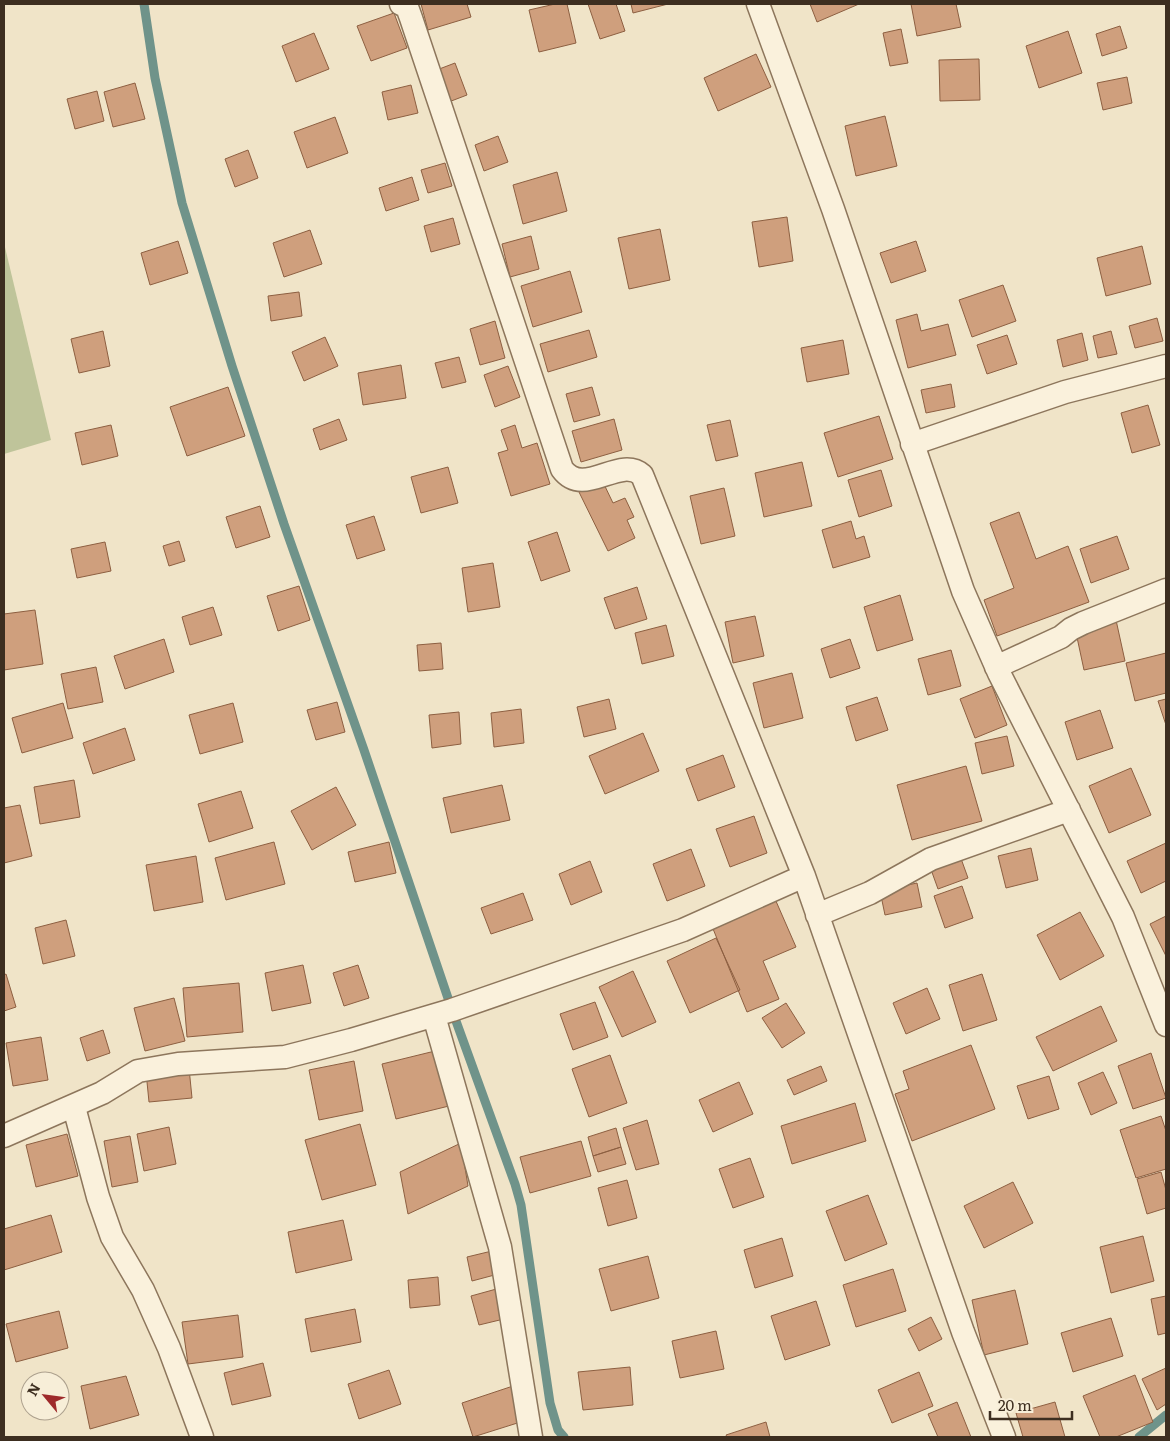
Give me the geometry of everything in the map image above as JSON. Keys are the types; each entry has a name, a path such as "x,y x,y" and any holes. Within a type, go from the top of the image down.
{"street":[{"path":"401,4 407,7 411,18 562,469 569,477 582,481 617,471 628,470 642,475 804,876 962,1332 1004,1437"},
{"path":"758,4 833,209 963,592 996,667 1123,918 1166,1025"},
{"path":"912,444 1065,392 1166,366"},
{"path":"996,667 1061,637 1083,623 1166,590"},
{"path":"817,915 870,893 931,859 1069,810"},
{"path":"4,1136 102,1093 138,1071 178,1064 285,1057 434,1016 683,930 804,876"},
{"path":"434,1016 500,1247 531,1437"},
{"path":"74,1106 96,1188 112,1237 143,1290 169,1348 202,1437"}],"green space":[{"path":"4,243 51,440 4,454"}],"building":[{"path":"421,4 467,4 471,17 428,30"},
{"path":"555,4 567,4 576,43 539,52 529,10"},
{"path":"588,4 616,4 625,31 600,39"},
{"path":"631,4 668,4 633,13"},
{"path":"810,4 859,4 817,22"},
{"path":"911,4 956,4 961,27 917,36"},
{"path":"394,13 407,48 371,61 357,26"},
{"path":"1120,26 1127,48 1102,56 1096,34"},
{"path":"901,29 908,63 890,66 883,33"},
{"path":"1068,31 1082,73 1039,88 1026,46"},
{"path":"314,33 329,69 296,82 282,46"},
{"path":"756,54 771,87 718,111 704,78"},
{"path":"979,59 980,100 940,101 939,60"},
{"path":"455,63 467,95 446,103 434,71"},
{"path":"1127,77 1132,103 1103,110 1097,83"},
{"path":"135,83 145,119 113,127 104,92"},
{"path":"411,85 418,113 388,120 382,92"},
{"path":"97,91 104,121 75,129 67,99"},
{"path":"885,116 897,166 856,176 845,126"},
{"path":"335,117 348,153 307,168 294,132"},
{"path":"498,136 508,162 484,171 475,145"},
{"path":"248,150 258,178 235,187 225,159"},
{"path":"445,163 452,186 428,193 421,170"},
{"path":"557,172 567,211 523,224 513,185"},
{"path":"412,177 419,200 386,211 379,188"},
{"path":"787,217 793,261 759,267 752,222"},
{"path":"453,218 460,244 431,252 424,226"},
{"path":"660,229 670,280 629,289 618,238"},
{"path":"310,230 322,264 284,277 273,243"},
{"path":"531,236 539,269 510,277 502,244"},
{"path":"178,241 188,273 150,285 141,253"},
{"path":"916,241 926,271 891,283 880,253"},
{"path":"1142,246 1151,284 1106,296 1097,258"},
{"path":"570,271 582,312 533,327 521,286"},
{"path":"1003,285 1016,321 972,337 959,300"},
{"path":"299,292 302,316 271,321 268,296"},
{"path":"917,314 921,331 948,324 956,355 908,368 896,320"},
{"path":"1157,318 1163,341 1135,348 1129,326"},
{"path":"495,321 505,358 480,365 470,329"},
{"path":"589,330 597,357 548,372 540,344"},
{"path":"103,331 110,366 79,373 71,339"},
{"path":"1111,331 1117,354 1098,358 1093,336"},
{"path":"1082,333 1088,360 1063,367 1057,340"},
{"path":"1007,335 1017,364 987,374 977,345"},
{"path":"325,337 338,366 304,381 292,352"},
{"path":"843,340 849,374 807,382 801,348"},
{"path":"459,357 466,382 442,388 435,363"},
{"path":"401,365 406,398 363,405 358,373"},
{"path":"508,366 520,397 495,407 484,375"},
{"path":"951,384 955,407 926,413 921,390"},
{"path":"228,387 245,436 187,456 170,407"},
{"path":"592,387 600,415 574,422 566,394"},
{"path":"1148,405 1160,445 1132,453 1121,413"},
{"path":"879,416 893,459 838,477 824,433"},
{"path":"339,419 347,440 320,450 313,429"},
{"path":"614,419 622,450 581,462 572,431"},
{"path":"730,420 738,456 716,461 707,425"},
{"path":"111,425 118,456 82,465 75,433"},
{"path":"515,425 522,448 537,443 550,484 511,496 498,453 508,450 501,430"},
{"path":"802,462 812,506 764,517 755,473"},
{"path":"448,467 458,503 421,513 411,477"},
{"path":"881,470 892,506 859,517 848,480"},
{"path":"601,478 613,503 625,498 634,517 627,520 635,538 608,551 578,490"},
{"path":"724,488 735,536 701,544 690,496"},
{"path":"260,506 270,537 236,548 226,517"},
{"path":"1019,512 1036,559 1068,546 1089,602 997,636 984,600 1014,588 990,523"},
{"path":"374,516 385,550 357,559 346,525"},
{"path":"851,521 856,539 864,536 870,557 833,568 822,530"},
{"path":"557,532 570,571 541,581 528,542"},
{"path":"1117,536 1129,569 1091,583 1080,549"},
{"path":"179,541 185,561 169,566 163,546"},
{"path":"105,542 111,571 77,578 71,549"},
{"path":"493,563 500,607 468,612 462,568"},
{"path":"299,586 310,620 278,631 267,596"},
{"path":"637,587 647,619 615,629 604,598"},
{"path":"900,595 913,640 877,651 864,607"},
{"path":"213,607 222,635 190,645 182,617"},
{"path":"35,610 43,664 4,670 4,614"},
{"path":"755,616 764,656 733,663 725,622"},
{"path":"1116,620 1125,661 1084,670 1075,628"},
{"path":"666,625 674,656 642,664 635,633"},
{"path":"164,639 174,672 125,689 114,656"},
{"path":"850,639 860,668 830,678 821,649"},
{"path":"441,643 443,669 419,671 417,645"},
{"path":"951,650 961,686 928,695 918,659"},
{"path":"1166,653 1166,693 1135,701 1126,663"},
{"path":"96,667 103,702 68,709 61,674"},
{"path":"792,673 803,718 764,728 753,683"},
{"path":"992,686 1007,725 975,738 960,699"},
{"path":"877,697 888,730 856,741 846,707"},
{"path":"609,699 616,729 584,737 577,707"},
{"path":"1166,699 1166,725 1158,701"},
{"path":"337,702 345,732 316,740 307,710"},
{"path":"63,703 73,738 22,753 12,718"},
{"path":"233,703 243,742 200,754 189,715"},
{"path":"521,709 524,743 494,747 491,713"},
{"path":"1100,710 1113,748 1077,760 1065,722"},
{"path":"459,712 461,744 432,748 429,715"},
{"path":"125,728 135,760 93,774 83,743"},
{"path":"643,733 659,771 605,794 589,756"},
{"path":"1007,736 1014,766 982,774 975,743"},
{"path":"723,755 735,787 698,801 686,769"},
{"path":"966,766 982,821 912,840 897,785"},
{"path":"1131,768 1151,815 1109,833 1089,786"},
{"path":"74,780 80,817 40,824 34,787"},
{"path":"502,785 510,820 451,833 443,798"},
{"path":"336,787 356,825 312,850 291,811"},
{"path":"241,791 253,828 209,842 198,804"},
{"path":"20,805 32,856 4,863 4,808"},
{"path":"754,816 767,853 730,867 716,829"},
{"path":"274,842 285,884 226,900 215,858"},
{"path":"389,842 396,873 355,882 348,852"},
{"path":"1166,843 1166,881 1141,893 1127,861"},
{"path":"1031,848 1038,880 1006,888 998,856"},
{"path":"691,849 705,886 667,901 653,864"},
{"path":"959,853 968,878 938,889 929,864"},
{"path":"196,856 203,902 154,911 146,865"},
{"path":"590,861 602,892 571,905 559,874"},
{"path":"917,883 922,907 885,915 880,891"},
{"path":"962,886 973,918 945,928 934,896"},
{"path":"772,892 796,947 763,961 779,999 747,1012 709,919"},
{"path":"523,893 533,920 491,934 481,908"},
{"path":"1080,912 1104,956 1060,980 1037,935"},
{"path":"1166,916 1166,956 1150,924"},
{"path":"66,920 75,956 43,964 35,928"},
{"path":"716,938 740,990 690,1013 667,961"},
{"path":"303,965 311,1003 272,1011 265,973"},
{"path":"358,965 369,998 344,1006 333,973"},
{"path":"633,971 656,1022 622,1037 599,987"},
{"path":"6,974 16,1007 4,1011 4,975"},
{"path":"982,974 997,1020 963,1031 949,985"},
{"path":"239,983 243,1032 187,1037 183,988"},
{"path":"927,988 940,1019 906,1034 893,1003"},
{"path":"174,998 185,1041 145,1051 134,1008"},
{"path":"595,1002 608,1037 573,1050 560,1014"},
{"path":"786,1003 805,1033 782,1048 762,1018"},
{"path":"1101,1006 1117,1041 1053,1071 1036,1037"},
{"path":"103,1030 110,1053 87,1061 80,1038"},
{"path":"41,1037 48,1080 13,1086 6,1043"},
{"path":"971,1045 995,1109 912,1141 895,1094 909,1089 903,1071"},
{"path":"435,1051 449,1106 396,1119 382,1064"},
{"path":"1151,1053 1166,1098 1133,1109 1118,1066"},
{"path":"610,1055 627,1103 589,1117 572,1069"},
{"path":"354,1061 363,1111 319,1120 309,1070"},
{"path":"821,1066 827,1081 794,1095 787,1080"},
{"path":"189,1068 192,1098 149,1102 146,1072"},
{"path":"1103,1072 1117,1103 1091,1115 1078,1083"},
{"path":"1049,1076 1059,1109 1028,1119 1017,1086"},
{"path":"739,1082 753,1114 713,1132 699,1100"},
{"path":"855,1103 866,1141 792,1164 781,1126"},
{"path":"1161,1116 1166,1131 1166,1169 1136,1178 1120,1130"},
{"path":"647,1120 659,1164 636,1170 623,1128"},
{"path":"360,1124 376,1185 322,1200 305,1140"},
{"path":"169,1127 176,1164 144,1171 137,1134"},
{"path":"616,1128 621,1147 593,1156 588,1137"},
{"path":"67,1134 78,1176 36,1187 26,1145"},
{"path":"130,1136 138,1182 112,1187 104,1141"},
{"path":"581,1141 591,1176 530,1193 520,1157"},
{"path":"461,1143 468,1186 408,1214 400,1172"},
{"path":"621,1147 626,1164 598,1172 593,1156"},
{"path":"750,1158 764,1197 733,1208 719,1169"},
{"path":"1161,1172 1166,1190 1166,1208 1147,1214 1137,1179"},
{"path":"627,1180 637,1218 608,1226 598,1188"},
{"path":"1013,1182 1033,1223 984,1248 964,1206"},
{"path":"868,1195 887,1244 845,1261 826,1211"},
{"path":"51,1215 62,1252 4,1270 4,1229"},
{"path":"343,1220 352,1260 296,1273 288,1232"},
{"path":"1143,1236 1154,1281 1111,1293 1100,1247"},
{"path":"782,1238 793,1276 755,1288 744,1250"},
{"path":"496,1250 502,1273 472,1281 467,1257"},
{"path":"648,1256 659,1298 611,1311 599,1269"},
{"path":"893,1269 906,1311 856,1327 843,1285"},
{"path":"438,1277 440,1305 410,1308 408,1280"},
{"path":"500,1288 508,1318 479,1325 471,1296"},
{"path":"1015,1290 1028,1344 984,1355 972,1300"},
{"path":"1166,1296 1166,1333 1158,1335 1151,1299"},
{"path":"816,1301 830,1345 785,1360 771,1316"},
{"path":"355,1309 361,1342 311,1352 305,1319"},
{"path":"59,1311 68,1348 16,1362 6,1324"},
{"path":"238,1315 243,1357 188,1364 182,1322"},
{"path":"931,1317 942,1339 919,1351 908,1329"},
{"path":"1111,1318 1123,1356 1073,1372 1061,1333"},
{"path":"716,1331 724,1369 680,1378 672,1341"},
{"path":"263,1363 271,1396 232,1405 224,1373"},
{"path":"630,1367 633,1405 583,1410 578,1372"},
{"path":"1166,1368 1166,1404 1157,1410 1142,1379"},
{"path":"389,1370 401,1404 359,1419 348,1384"},
{"path":"919,1372 933,1406 892,1423 878,1390"},
{"path":"1135,1375 1153,1422 1116,1437 1100,1437 1083,1396"},
{"path":"126,1376 139,1415 90,1429 81,1386"},
{"path":"516,1385 527,1420 473,1437 462,1403"},
{"path":"957,1402 971,1437 938,1437 928,1414"},
{"path":"1055,1402 1065,1437 1023,1437 1016,1413"},
{"path":"766,1422 770,1437 727,1437 726,1435"}],"waterway":[{"path":"144,4 155,78 182,203 232,366 284,524 364,750 452,1010 515,1184 521,1205 550,1403 558,1430 564,1437"},
{"path":"1139,1437 1166,1415"}]}
